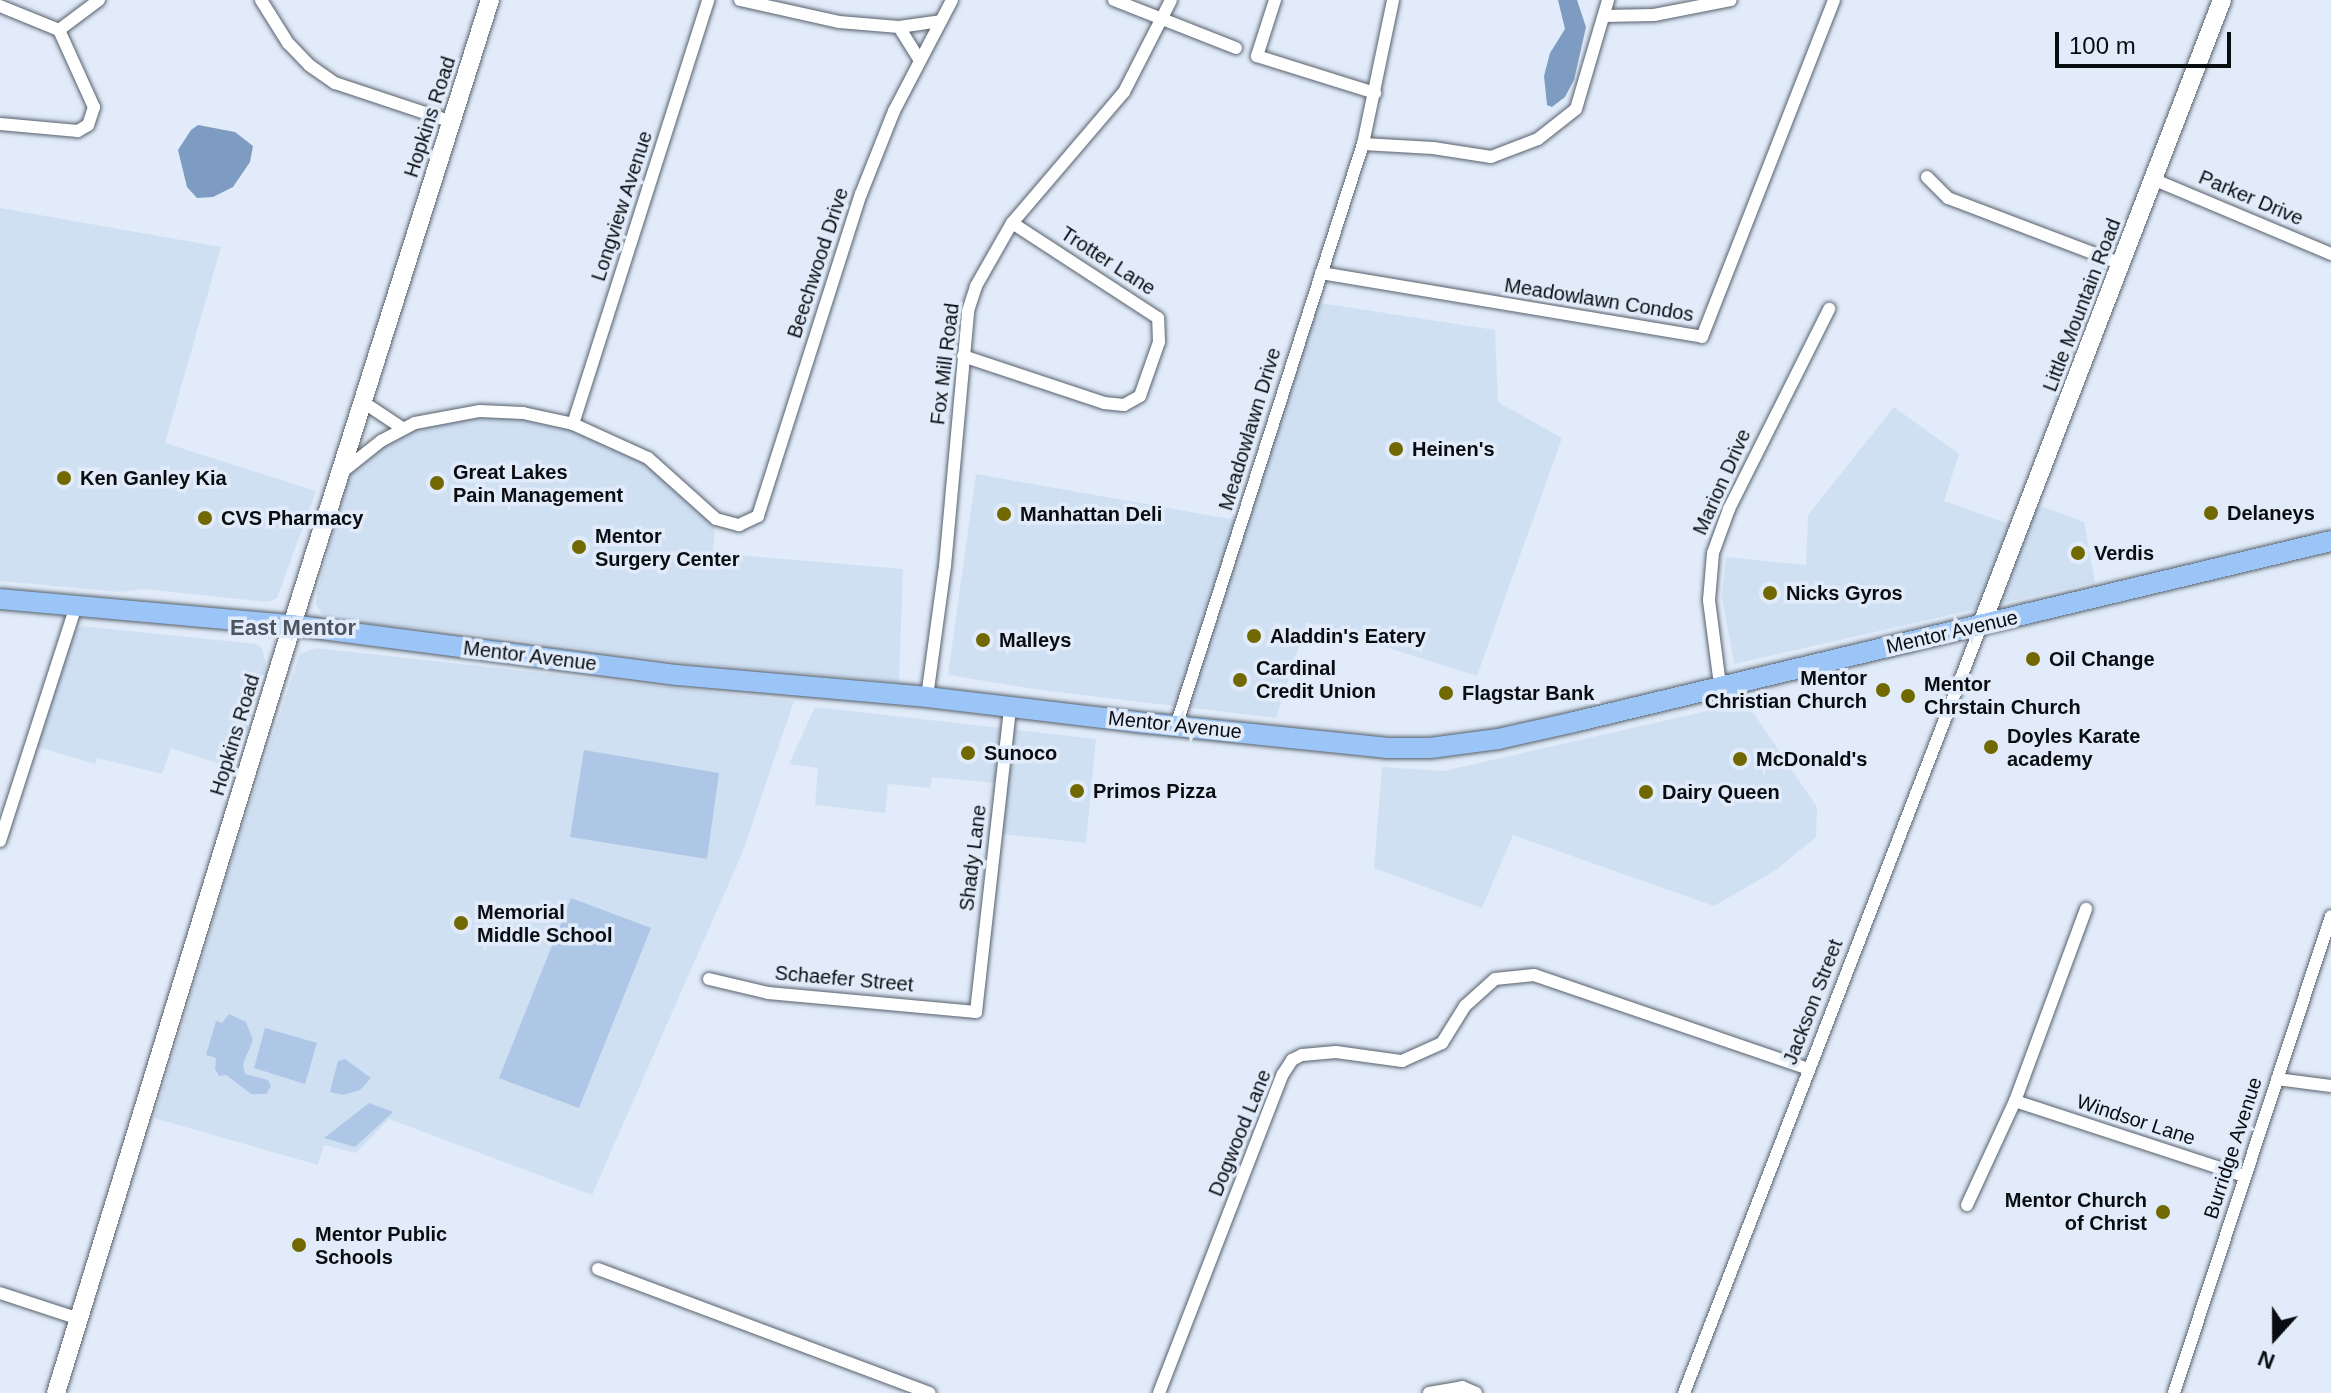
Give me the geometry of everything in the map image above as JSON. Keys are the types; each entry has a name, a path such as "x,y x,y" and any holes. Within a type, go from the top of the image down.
{"main road":[{"name":"Mentor Avenue","path":"0,599 291,625 677,675 927,697 1386,748 1430,748 1498,739 2331,541"}],"street":[{"path":"59,30 99,0"},
{"path":"261,0 288,43 309,65 335,83 452,122"},
{"name":"Hopkins Road","path":"56,1393 291,625 490,0"},
{"name":"Longview Avenue","path":"573,424 708,0"},
{"path":"740,0 839,22 899,27 941,21"},
{"name":"Beechwood Drive","path":"573,424 648,458 716,519 726,523 751,522 762,509 848,230 889,123 952,0"},
{"path":"1114,0 1236,48"},
{"name":"Fox Mill Road","path":"927,697 945,566 968,311 976,286 1012,223 1124,92 1171,0"},
{"path":"1275,0 1257,56 1375,93"},
{"name":"Meadowlawn Drive","path":"1176,726 1363,144 1393,0"},
{"path":"1363,144 1433,148 1491,157 1538,139 1576,109 1608,0"},
{"path":"1604,16 1654,15 1731,0"},
{"name":"Meadowlawn Condos","path":"1321,273 1702,337 1834,0"},
{"name":"Little Mountain Road","path":"1981,626 2222,0"},
{"path":"0,6 59,30 94,99 88,125 78,131 0,124"},
{"path":"899,27 920,60"},
{"path":"1927,177 1948,198 2122,264"},
{"name":"Parker Drive","path":"2155,180 2331,254"},
{"name":"Trotter Lane","path":"963,356 1104,403 1124,405 1140,396 1159,342 1158,318 1012,223"},
{"name":"Marion Drive","path":"1720,685 1709,600 1713,553 1735,497 1829,309"},
{"path":"363,402 402,428"},
{"path":"340,473 402,428 430,418 480,411 523,413 573,424"},
{"path":"0,841 76,605"},
{"name":"Jackson Street","path":"1684,1393 1981,626"},
{"name":"Shady Lane","path":"976,1012 1010,708"},
{"path":"1967,1205 2015,1101 2086,909"},
{"name":"Burridge Avenue","path":"2174,1393 2331,916"},
{"name":"Dogwood Lane","path":"1159,1393 1283,1074 1292,1060 1302,1055 1336,1052 1402,1061 1442,1043 1465,1006 1495,979 1534,975 1808,1069"},
{"name":"Schaefer Street","path":"709,979 768,993 976,1012"},
{"path":"2277,1079 2331,1086"},
{"name":"Windsor Lane","path":"2015,1101 2245,1176"},
{"path":"598,1269 930,1393"},
{"path":"0,1293 79,1319"},
{"path":"1429,1393 1462,1387 1476,1393"}],"shaded area":[{"path":"1558,0 1577,0 1586,27 1574,80 1565,97 1552,107 1547,105 1544,76 1550,53 1565,29"},
{"path":"198,125 235,132 253,146 250,162 233,187 213,197 197,198 187,187 178,150"},
{"name":"Ken Ganley Kia","path":"0,208 221,247 165,443 316,491 277,598 268,602 144,589 121,592 0,581"},
{"path":"1307,301 1495,330 1498,402 1562,438 1477,676 1307,622 1276,718 1040,690 948,675 976,474 1236,520"},
{"path":"1894,407 1959,454 1944,501 2006,523 2041,506 2084,522 2095,582 1734,664 1722,597 1726,557 1806,565 1808,515"},
{"path":"467,418 535,420 570,429 646,464 715,526 713,553 903,569 899,682 687,663 458,632 330,620 322,614 316,605 317,593 346,484 353,472 395,438 419,427"},
{"path":"81,626 256,644 262,648 266,665 235,769 171,748 162,774 97,758 95,764 35,746 74,633"},
{"name":"Memorial Middle School","path":"316,648 794,701 743,851 592,1195 389,1119 356,1153 324,1145 318,1165 154,1118 236,845 300,654"},
{"path":"1746,702 1817,807 1816,837 1776,870 1714,906 1513,835 1482,908 1374,868 1382,767 1444,771"},
{"path":"815,707 1096,739 1086,843 1002,834 1007,784 932,777 930,788 888,784 885,813 815,805 818,768 789,764"},
{"path":"584,750 719,773 707,859 570,837"},
{"path":"571,898 651,928 579,1108 499,1078"},
{"path":"229,1014 246,1022 253,1040 243,1064 245,1074 268,1080 271,1086 266,1094 251,1094 226,1075 219,1076 215,1069 216,1058 206,1055 216,1021 222,1023"},
{"path":"265,1028 317,1043 305,1084 254,1068"},
{"path":"345,1059 371,1078 360,1090 343,1095 330,1092 338,1061"},
{"path":"369,1103 393,1112 355,1147 324,1138"}],"place":[{"name":"Heinen's","path":"1396,449"},
{"name":"Ken Ganley Kia","path":"64,478"},
{"name":"Great Lakes Pain Management","path":"437,483"},
{"name":"Delaneys","path":"2211,513"},
{"name":"Manhattan Deli","path":"1004,514"},
{"name":"CVS Pharmacy","path":"205,518"},
{"name":"Mentor Surgery Center","path":"579,547"},
{"name":"Verdis","path":"2078,553"},
{"name":"Nicks Gyros","path":"1770,593"},
{"name":"Aladdin's Eatery","path":"1254,636"},
{"name":"Malleys","path":"983,640"},
{"name":"Oil Change","path":"2033,659"},
{"name":"Cardinal Credit Union","path":"1240,680"},
{"name":"Mentor Christian Church","path":"1883,690"},
{"name":"Flagstar Bank","path":"1446,693"},
{"name":"Mentor Chrstain Church","path":"1908,696"},
{"name":"Doyles Karate academy","path":"1991,747"},
{"name":"Sunoco","path":"968,753"},
{"name":"McDonald's","path":"1740,759"},
{"name":"Primos Pizza","path":"1077,791"},
{"name":"Dairy Queen","path":"1646,792"},
{"name":"Memorial Middle School","path":"461,923"},
{"name":"Mentor Church of Christ","path":"2163,1212"},
{"name":"Mentor Public Schools","path":"299,1245"}],"district":[{"name":"East Mentor","path":"293,628"}]}
